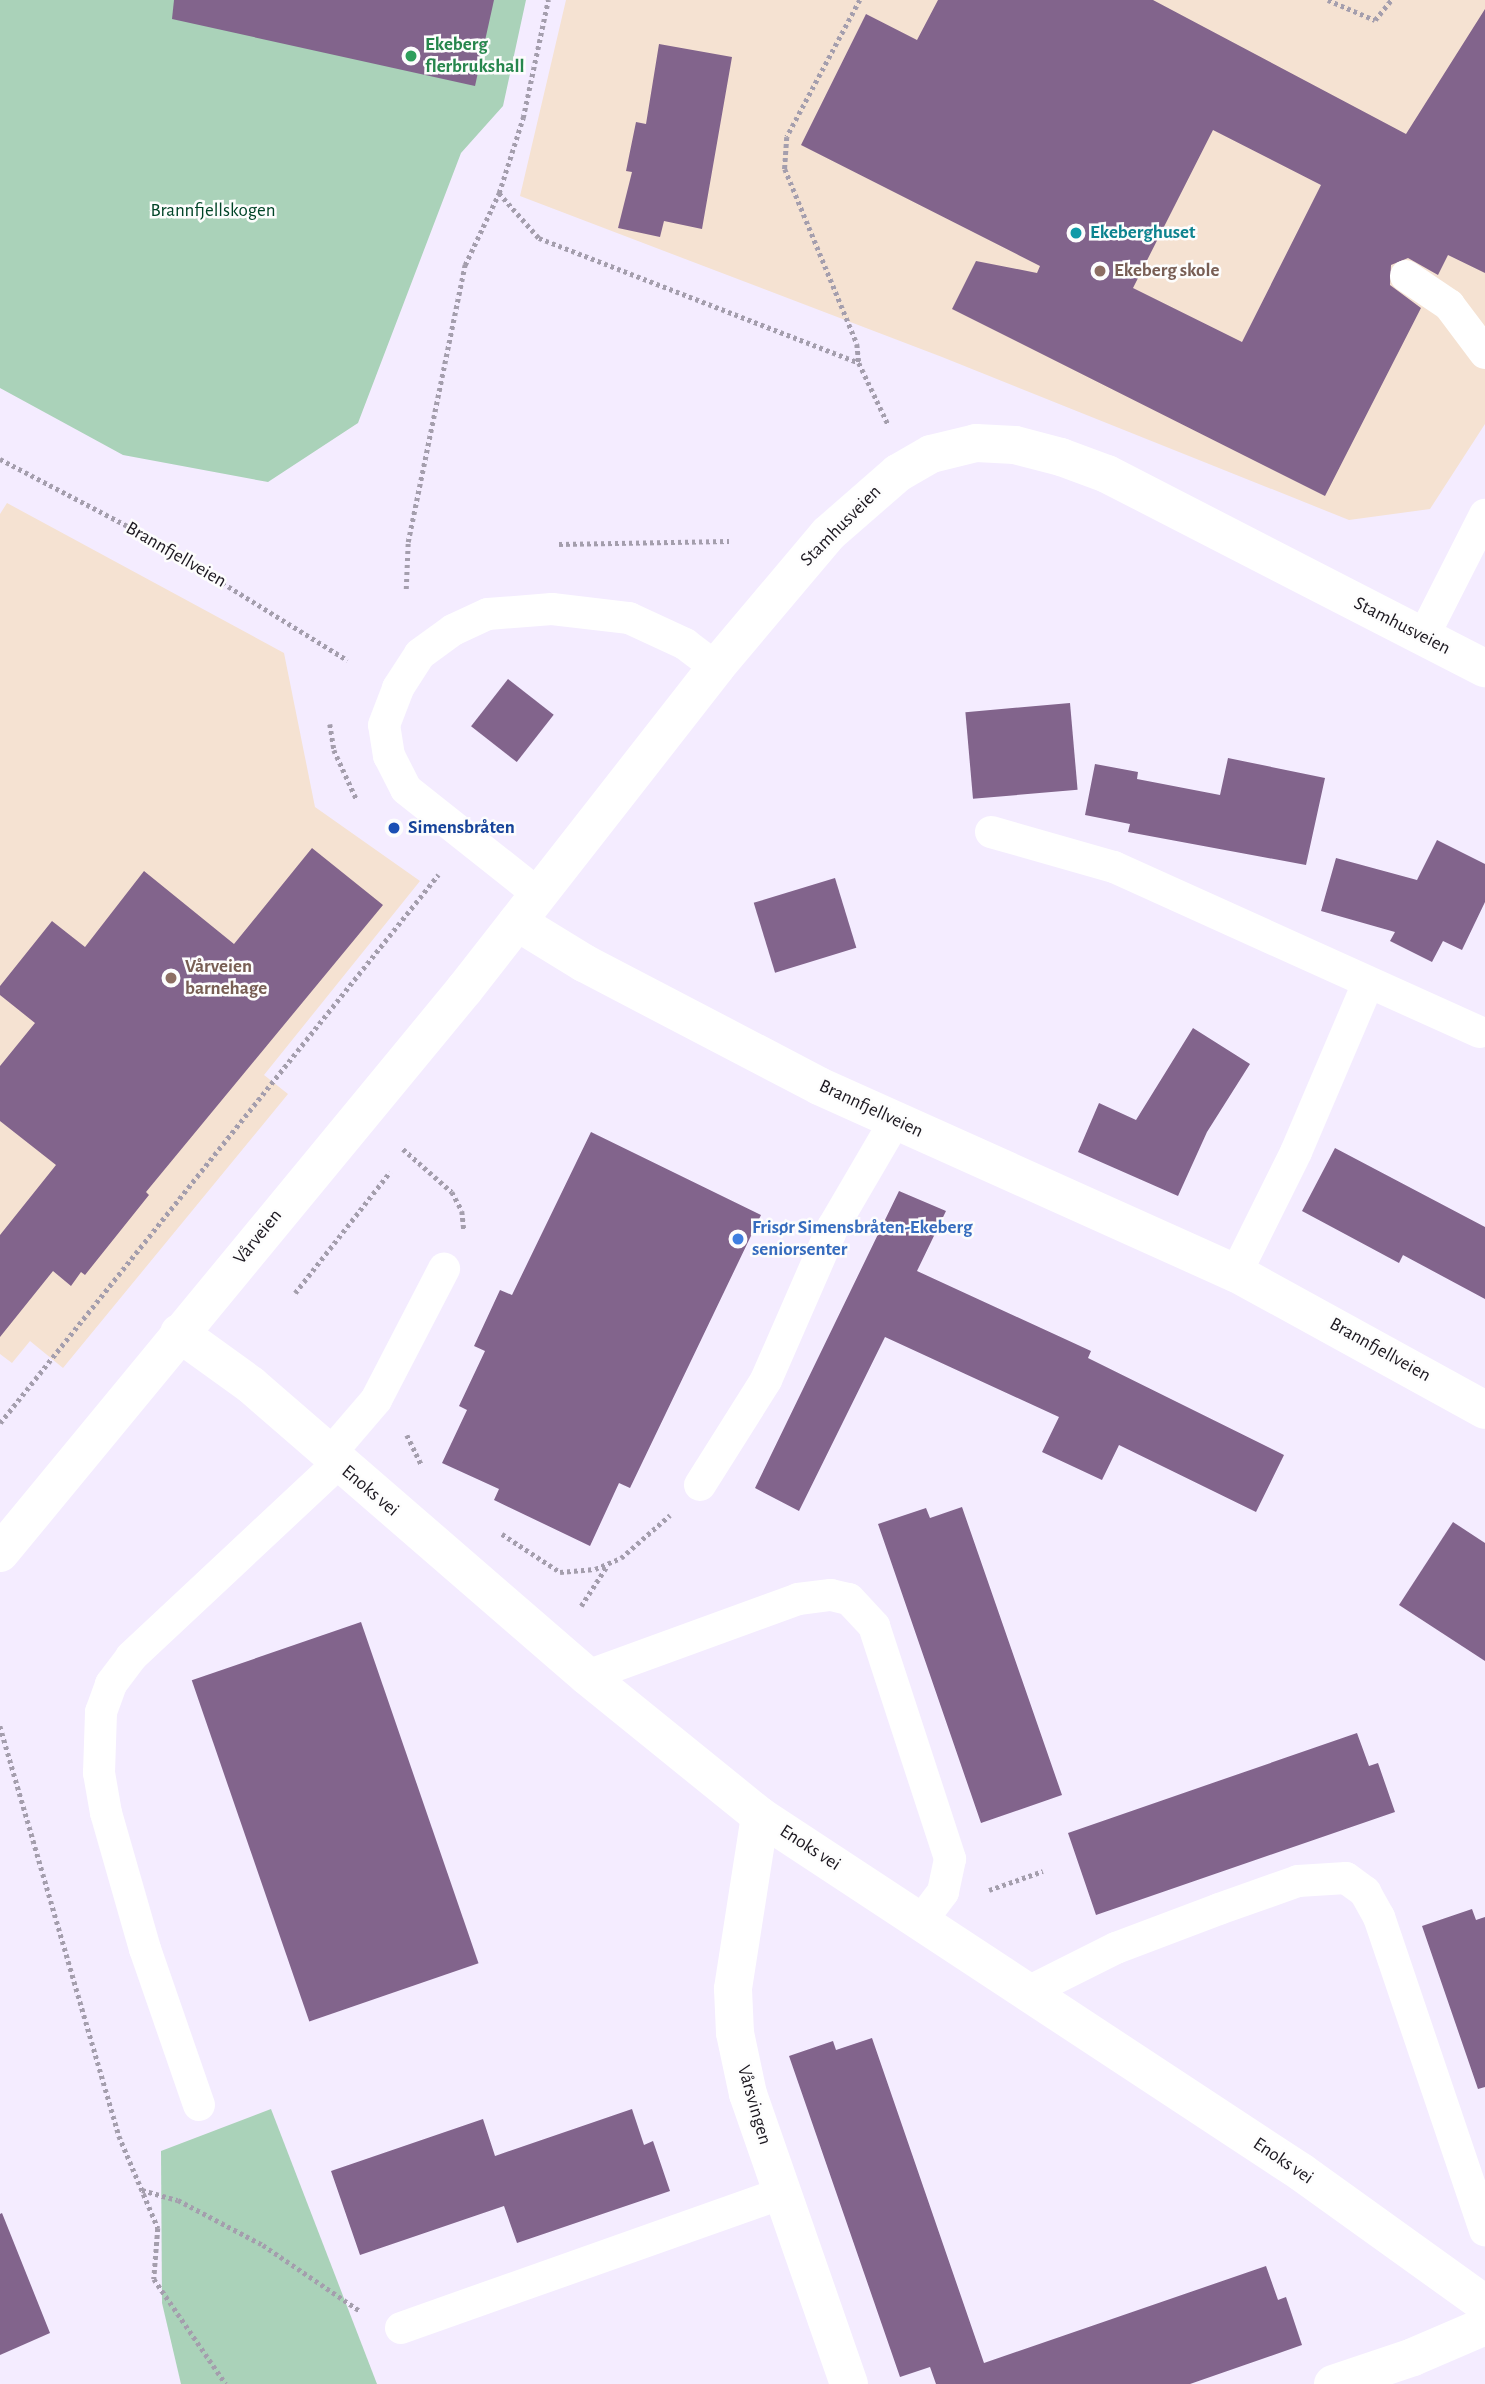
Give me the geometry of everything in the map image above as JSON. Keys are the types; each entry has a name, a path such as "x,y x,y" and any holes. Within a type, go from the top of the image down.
{"street":[{"name":"Stamhusveien","path":"527,908 716,667 860,502 931,454 976,443 1015,445 1107,474 1485,668"},
{"name":"Brannfjellveien","path":"527,908 756,1055 895,1121 1236,1273 1485,1410"},
{"name":"Vårveien","path":"1,1549 527,908"},
{"name":"Enoks vei","path":"179,1333 251,1385 332,1460 587,1676 760,1816 1301,2172 1485,2304"},
{"name":"Vårsvingen","path":"760,1816 733,1989 735,2033 748,2094 849,2384"},
{"path":"1333,2384 1413,2357 1485,2326"}],"lane":[{"path":"1406,276 1449,304 1485,353"},
{"path":"1423,637 1485,515"},
{"name":"Brannfjellveien","path":"527,908 406,789 388,756 384,725 398,688 420,654 453,630 488,614 552,610 629,618 685,644 716,667"},
{"path":"992,832 1114,867 1480,1032"},
{"path":"1236,1273 1296,1152 1368,983"},
{"path":"700,1485 766,1380 833,1227 895,1121"},
{"path":"199,2105 145,1949 106,1813 99,1773 102,1712 111,1684 131,1657 332,1460 376,1400 444,1269"},
{"path":"587,1676 798,1599 831,1595 849,1599 874,1626 950,1859 943,1892 921,1921"},
{"path":"1028,1992 1116,1948 1219,1909 1298,1881 1346,1878 1365,1892 1379,1917 1485,2231"},
{"path":"401,2328 782,2193"}],"path":[{"path":"406,589 408,542 465,265 499,193 523,118 548,0"},
{"path":"860,0 787,136 785,169 857,344 859,363 890,428"},
{"path":"1328,0 1375,20 1391,0"},
{"path":"499,193 539,239 859,363"},
{"name":"Brannfjellveien","path":"0,459 145,535 346,660"},
{"path":"559,544 729,541"},
{"path":"0,1423 438,875"},
{"path":"403,1149 452,1192 462,1211 465,1228 455,1264 444,1269"},
{"path":"295,1293 390,1172"},
{"path":"376,1400 399,1410 410,1446 426,1471"},
{"path":"492,1527 560,1572 595,1569 642,1542 700,1485"},
{"path":"0,1726 119,2136 158,2228 154,2279 226,2384"},
{"path":"142,2189 178,2200 263,2245 332,2294 375,2320 401,2328"}],"shaded area":[{"name":"Ekeberg skole","path":"566,0 1485,0 1485,424 1430,509 1349,520 942,357 520,196"},
{"name":"Vårveien barnehage","path":"7,503 284,653 315,807 420,881 264,1075 288,1094 63,1368 30,1341 12,1363 0,1354 0,514"}],"green space":[{"name":"Brannfjellskogen","path":"0,0 526,0 503,106 461,153 358,423 268,482 123,455 0,388"},
{"path":"271,2109 377,2384 181,2384 162,2303 161,2151"}],"building":[{"name":"Ekeberg flerbrukshall","path":"174,0 494,0 475,86 172,19"},
{"path":"938,0 1153,0 1406,134 1485,9 1485,273 1448,255 1438,275 1408,258 1391,265 1390,285 1421,308 1325,496 952,309 976,261 1037,273 1040,266 801,145 866,14 917,40","holes":["1213,130 1321,185 1242,342 1133,288"]},
{"path":"659,44 732,57 702,229 664,221 660,237 618,228 632,172 626,171 636,122 646,124"},
{"path":"508,679 554,715 517,762 471,726"},
{"path":"1070,703 1078,790 973,799 965,712"},
{"path":"1228,758 1325,778 1306,865 1128,832 1130,824 1085,815 1095,764 1138,772 1137,779 1220,795"},
{"path":"1437,840 1485,864 1485,902 1462,950 1443,941 1432,962 1390,941 1395,932 1321,911 1336,858 1417,880"},
{"path":"312,848 383,905 146,1192 149,1195 85,1275 81,1272 71,1286 53,1271 0,1337 0,1235 56,1165 0,1121 0,1066 35,1023 0,995 0,986 52,921 85,947 144,871 234,944"},
{"path":"835,878 856,948 775,973 754,903"},
{"path":"1193,1028 1250,1064 1207,1132 1178,1196 1078,1152 1099,1103 1136,1120"},
{"path":"591,1132 761,1215 630,1488 619,1483 590,1546 494,1500 499,1489 442,1463 467,1410 459,1406 485,1351 474,1346 500,1290 512,1295"},
{"path":"1335,1148 1485,1227 1485,1299 1403,1255 1399,1263 1302,1211"},
{"path":"899,1191 946,1211 917,1271 1091,1351 1088,1358 1284,1455 1256,1512 1119,1445 1102,1480 1042,1452 1059,1417 885,1337 799,1511 755,1488"},
{"path":"962,1507 1062,1795 981,1823 878,1524 926,1508 930,1518"},
{"path":"1453,1522 1485,1543 1485,1661 1399,1605"},
{"path":"361,1622 479,1963 309,2022 192,1680"},
{"path":"1357,1733 1369,1766 1378,1763 1395,1812 1096,1915 1068,1833"},
{"path":"1472,1909 1476,1920 1485,1917 1485,2087 1478,2089 1422,1926"},
{"path":"872,2038 984,2363 1266,2266 1278,2300 1286,2297 1302,2345 1190,2384 936,2384 930,2367 900,2377 789,2056 833,2041 836,2050"},
{"path":"632,2109 644,2145 653,2141 670,2191 517,2243 504,2206 360,2255 331,2171 483,2119 495,2156"},
{"path":"2,2213 50,2333 0,2355 0,2214"}],"place":[{"name":"Ekeberg flerbrukshall","path":"411,56"},
{"name":"Ekeberghuset","path":"1076,233"},
{"name":"Ekeberg skole","path":"1100,271"},
{"name":"Simensbråten","path":"394,828"},
{"name":"Vårveien barnehage","path":"171,978"},
{"name":"Frisør Simensbråten-Ekeberg seniorsenter","path":"738,1239"}]}
